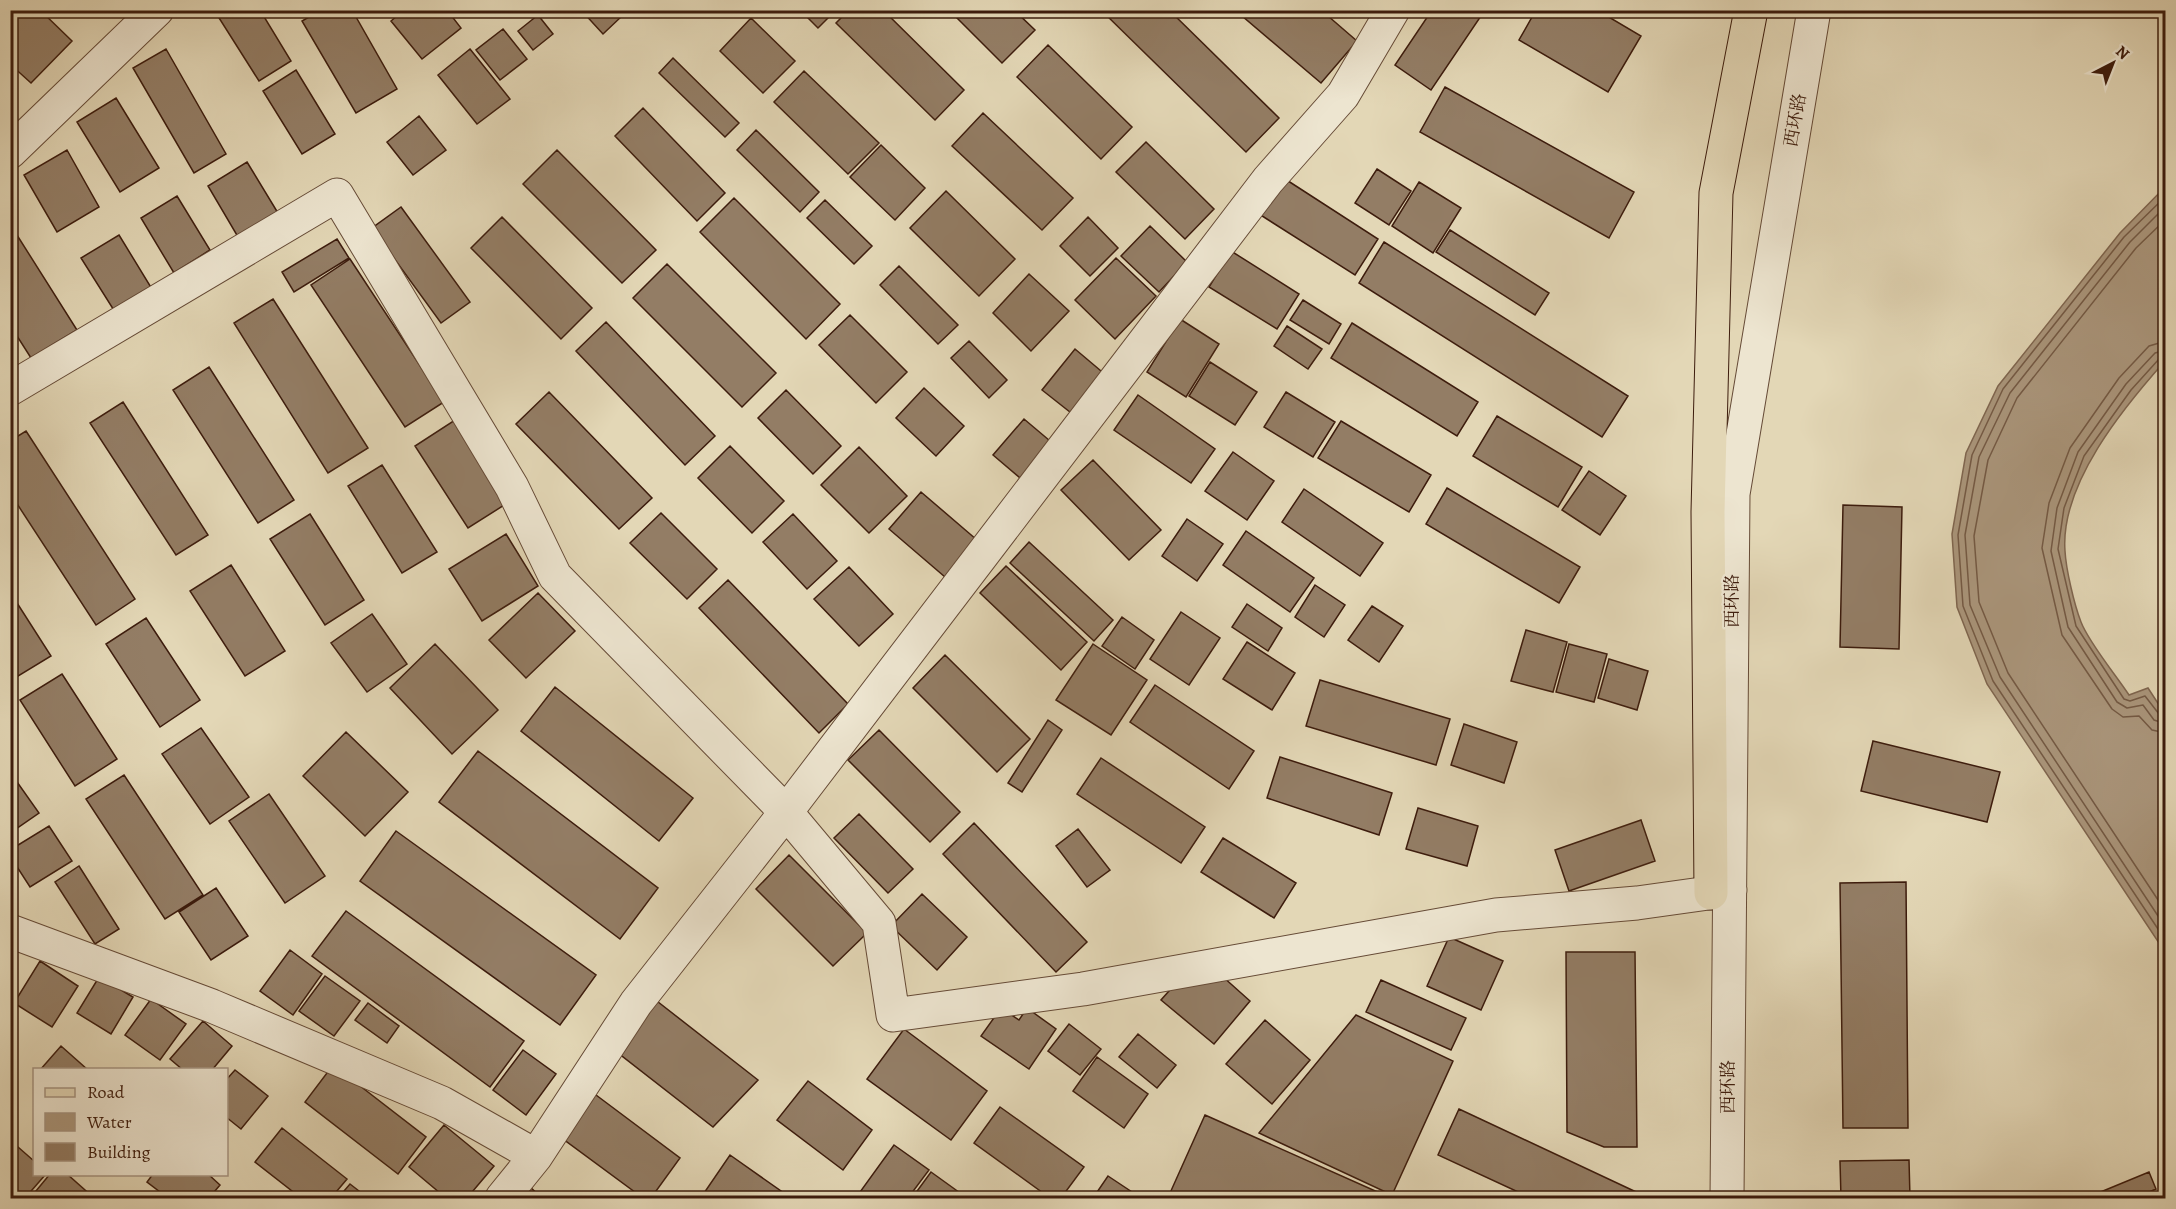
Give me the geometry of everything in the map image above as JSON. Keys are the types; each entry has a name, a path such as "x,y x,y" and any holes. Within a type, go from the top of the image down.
{"main road":[{"name":"西环路","path":"1720,892 1708,512 1716,192 1751,10"}],"street":[{"path":"10,152 157,10"},
{"path":"502,1198 536,1156 636,1003 786,812 1268,180 1343,95 1393,10"},
{"name":"西环路","path":"1727,1198 1720,892 1732,494 1814,10"},
{"path":"10,389 337,195 512,487 555,576 786,812 879,923 893,1015 1083,989 1496,915 1637,903 1720,892"},
{"path":"10,931 212,1006 442,1104 536,1156"}],"water":[{"path":"2165,187 2165,361 2114,424 2084,474 2066,525 2065,551 2076,606 2090,639 2129,695 2148,688 2165,714 2165,952 1987,684 1957,607 1952,534 1966,453 1998,386 2120,233"}],"building":[{"path":"10,10 40,10 72,41 31,83 10,64"},
{"path":"214,10 260,10 291,61 259,81"},
{"path":"321,10 352,10 397,89 356,113 302,21"},
{"path":"404,10 447,10 461,28 422,59 391,21"},
{"path":"581,10 617,10 622,16 603,34"},
{"path":"800,10 836,10 818,28"},
{"path":"849,10 883,10 964,90 935,120 836,23"},
{"path":"949,10 1014,10 1035,30 1002,63"},
{"path":"1101,10 1169,10 1279,118 1246,152"},
{"path":"1235,10 1321,10 1357,41 1321,83"},
{"path":"1432,10 1485,10 1431,90 1395,65"},
{"path":"1536,10 1597,10 1641,36 1608,92 1519,40"},
{"path":"538,15 553,34 533,50 518,31"},
{"path":"751,18 795,61 763,93 720,51"},
{"path":"503,29 527,59 500,80 476,50"},
{"path":"1048,45 1132,127 1101,159 1017,77"},
{"path":"166,49 226,154 194,173 133,68"},
{"path":"470,49 510,99 477,124 438,75"},
{"path":"673,58 739,123 725,137 659,73"},
{"path":"296,70 335,134 302,154 263,91"},
{"path":"804,71 879,143 848,174 774,102"},
{"path":"1445,87 1634,192 1609,238 1420,132"},
{"path":"116,98 159,168 120,192 77,122"},
{"path":"643,108 725,193 697,221 615,136"},
{"path":"983,113 1073,198 1042,230 952,146"},
{"path":"419,116 446,150 413,175 387,142"},
{"path":"756,130 819,192 800,212 737,150"},
{"path":"1146,142 1214,209 1185,239 1116,172"},
{"path":"881,145 925,188 895,220 850,177"},
{"path":"67,150 99,207 57,232 24,175"},
{"path":"557,150 656,250 622,283 523,184"},
{"path":"247,162 278,213 238,237 208,186"},
{"path":"1377,169 1411,191 1389,225 1355,203"},
{"path":"1282,177 1378,239 1355,275 1259,214"},
{"path":"1419,182 1461,208 1433,253 1392,226"},
{"path":"946,191 1015,259 979,296 910,228"},
{"path":"177,196 210,250 174,273 141,218"},
{"path":"734,198 840,304 806,339 700,232"},
{"path":"825,200 872,246 854,264 807,218"},
{"path":"401,207 470,302 441,323 372,228"},
{"path":"502,217 592,308 561,339 471,248"},
{"path":"1088,217 1118,248 1090,276 1060,246"},
{"path":"10,224 77,330 31,358 10,325"},
{"path":"1150,226 1187,262 1159,292 1121,256"},
{"path":"1450,230 1549,293 1535,315 1436,252"},
{"path":"119,235 152,289 115,312 81,258"},
{"path":"337,239 349,258 294,292 282,272"},
{"path":"1384,242 1628,396 1602,437 1359,283"},
{"path":"1231,251 1299,294 1277,329 1209,287"},
{"path":"1116,258 1156,296 1115,339 1075,300"},
{"path":"350,259 444,402 405,427 311,285"},
{"path":"667,264 776,373 742,407 633,298"},
{"path":"899,266 958,325 938,344 880,285"},
{"path":"1029,274 1069,311 1031,351 993,313"},
{"path":"273,299 368,448 328,473 234,323"},
{"path":"1303,300 1341,324 1329,344 1290,320"},
{"path":"850,315 907,372 876,403 819,345"},
{"path":"1180,319 1219,344 1186,397 1147,372"},
{"path":"606,322 715,436 685,465 576,351"},
{"path":"1352,323 1478,402 1457,436 1331,358"},
{"path":"1287,326 1322,349 1308,369 1274,346"},
{"path":"969,341 1007,380 989,398 951,358"},
{"path":"1075,349 1107,376 1075,416 1042,390"},
{"path":"1210,362 1257,392 1235,425 1189,396"},
{"path":"209,367 294,500 258,523 173,390"},
{"path":"924,388 964,426 936,456 896,418"},
{"path":"786,390 841,446 813,474 758,418"},
{"path":"549,392 652,498 619,529 516,424"},
{"path":"1286,392 1335,422 1313,457 1264,427"},
{"path":"1138,395 1215,449 1191,483 1114,430"},
{"path":"123,402 208,535 176,555 90,423"},
{"path":"1497,416 1582,467 1558,507 1473,456"},
{"path":"1024,419 1056,446 1026,483 993,455"},
{"path":"455,420 509,502 468,528 415,446"},
{"path":"1341,421 1431,475 1409,512 1318,458"},
{"path":"26,431 135,599 96,625 10,493 10,441"},
{"path":"730,446 784,501 752,533 698,478"},
{"path":"859,447 907,496 869,533 821,485"},
{"path":"1233,452 1274,481 1247,520 1205,491"},
{"path":"1093,460 1161,530 1129,560 1061,490"},
{"path":"382,465 437,552 402,573 348,486"},
{"path":"1589,471 1626,496 1600,535 1562,510"},
{"path":"1447,488 1580,567 1559,603 1426,524"},
{"path":"1304,489 1383,543 1360,576 1282,522"},
{"path":"921,492 977,540 945,577 889,529"},
{"path":"1843,505 1902,507 1899,649 1840,647"},
{"path":"661,513 717,569 687,599 630,543"},
{"path":"310,514 364,600 325,625 270,539"},
{"path":"793,514 837,561 807,589 763,542"},
{"path":"1187,519 1223,544 1197,581 1162,556"},
{"path":"1246,531 1314,578 1290,612 1223,565"},
{"path":"506,534 538,586 482,621 449,569"},
{"path":"1029,542 1113,620 1094,641 1010,563"},
{"path":"231,565 285,651 245,676 190,591"},
{"path":"1006,566 1087,642 1061,670 980,593"},
{"path":"849,567 893,614 859,646 814,599"},
{"path":"728,580 848,704 819,733 699,608"},
{"path":"1315,585 1345,605 1324,637 1295,617"},
{"path":"10,592 51,656 10,681"},
{"path":"538,593 575,631 526,678 489,640"},
{"path":"1247,604 1282,628 1268,651 1232,627"},
{"path":"1372,606 1403,626 1379,662 1348,640"},
{"path":"1181,612 1220,638 1189,685 1150,659"},
{"path":"372,614 407,664 367,692 331,643"},
{"path":"1122,617 1154,640 1135,669 1102,646"},
{"path":"146,618 200,700 160,727 106,644"},
{"path":"1526,630 1567,642 1553,692 1511,681"},
{"path":"1247,642 1295,673 1272,710 1223,679"},
{"path":"435,644 498,710 452,754 390,688"},
{"path":"1093,644 1147,680 1111,735 1056,700"},
{"path":"1569,644 1607,654 1594,702 1556,692"},
{"path":"945,655 1030,739 997,772 913,688"},
{"path":"1609,659 1648,671 1637,710 1598,698"},
{"path":"62,674 117,759 75,786 20,700"},
{"path":"1320,680 1450,719 1436,765 1306,726"},
{"path":"1155,685 1254,751 1229,789 1130,722"},
{"path":"555,687 693,798 659,841 521,731"},
{"path":"1048,720 1062,730 1022,792 1008,783"},
{"path":"1464,724 1517,742 1504,783 1451,765"},
{"path":"201,728 249,797 210,824 162,754"},
{"path":"879,730 960,812 930,842 848,760"},
{"path":"346,732 408,792 365,836 303,776"},
{"path":"1873,741 2000,772 1987,822 1861,791"},
{"path":"478,751 658,888 620,939 439,802"},
{"path":"1280,757 1392,793 1379,835 1267,798"},
{"path":"1101,758 1205,827 1181,863 1077,794"},
{"path":"10,772 39,813 10,833"},
{"path":"124,775 203,895 165,919 86,799"},
{"path":"269,794 325,876 285,903 229,821"},
{"path":"1418,808 1478,826 1467,866 1406,849"},
{"path":"859,814 913,869 888,893 834,838"},
{"path":"1641,820 1655,861 1569,891 1555,850"},
{"path":"974,823 1087,942 1056,972 943,854"},
{"path":"49,826 72,861 30,887 10,856 10,850"},
{"path":"1078,829 1110,870 1087,887 1056,846"},
{"path":"396,831 596,975 560,1025 360,881"},
{"path":"1223,838 1296,883 1274,918 1201,872"},
{"path":"789,855 867,933 833,966 756,889"},
{"path":"79,866 119,929 95,944 55,882"},
{"path":"1906,882 1908,1128 1843,1128 1840,883"},
{"path":"216,888 248,936 211,960 179,912"},
{"path":"922,894 967,937 937,970 891,926"},
{"path":"346,911 524,1041 490,1087 312,956"},
{"path":"1449,937 1503,961 1481,1010 1427,986"},
{"path":"290,950 322,974 293,1015 260,991"},
{"path":"1566,952 1635,952 1637,1147 1604,1147 1567,1132"},
{"path":"40,961 78,986 52,1027 14,1003"},
{"path":"325,976 360,1001 334,1036 299,1011"},
{"path":"1222,976 1250,1001 1214,1044 1161,1000 1177,982"},
{"path":"99,977 133,997 111,1034 77,1013"},
{"path":"1381,980 1466,1018 1451,1050 1366,1012"},
{"path":"653,998 758,1080 713,1127 613,1049"},
{"path":"151,999 186,1024 160,1060 125,1035"},
{"path":"368,1003 399,1026 387,1043 355,1020"},
{"path":"1001,1008 1019,1020 1027,1008 1056,1029 1029,1069 981,1036"},
{"path":"1356,1015 1453,1061 1392,1195 1259,1133"},
{"path":"1265,1020 1310,1060 1272,1104 1226,1064"},
{"path":"203,1021 232,1046 214,1068 181,1068 170,1059"},
{"path":"1069,1024 1101,1049 1080,1075 1048,1051"},
{"path":"904,1029 987,1091 951,1140 867,1079"},
{"path":"1138,1034 1176,1065 1157,1088 1119,1057"},
{"path":"61,1046 86,1068 42,1068"},
{"path":"523,1050 556,1074 526,1115 493,1090"},
{"path":"1097,1057 1148,1094 1124,1128 1073,1091"},
{"path":"333,1065 426,1137 398,1174 305,1102"},
{"path":"235,1070 268,1096 241,1129 228,1119 228,1078"},
{"path":"808,1081 872,1130 843,1170 777,1120"},
{"path":"592,1092 680,1158 651,1198 643,1198 559,1136"},
{"path":"1000,1107 1084,1167 1061,1198 1050,1198 974,1143"},
{"path":"1459,1109 1649,1198 1531,1198 1438,1155"},
{"path":"1205,1115 1391,1198 1182,1198 1170,1193"},
{"path":"444,1125 494,1166 467,1198 446,1198 409,1167"},
{"path":"282,1128 347,1179 331,1198 301,1198 255,1162"},
{"path":"10,1140 33,1160 33,1176 44,1176 25,1198 10,1187"},
{"path":"894,1145 929,1170 908,1198 868,1198 860,1192"},
{"path":"730,1155 791,1198 706,1198 702,1196"},
{"path":"1909,1160 1910,1198 1841,1198 1840,1161"},
{"path":"931,1172 967,1198 912,1198"},
{"path":"2149,1172 2156,1189 2135,1198 2086,1198"},
{"path":"48,1176 69,1176 94,1198 33,1198 31,1197"},
{"path":"152,1176 210,1176 220,1185 209,1198 168,1198 147,1182"},
{"path":"1108,1176 1141,1198 1093,1198"},
{"path":"350,1184 368,1198 338,1198"},
{"path":"529,1186 542,1198 518,1198"}]}
